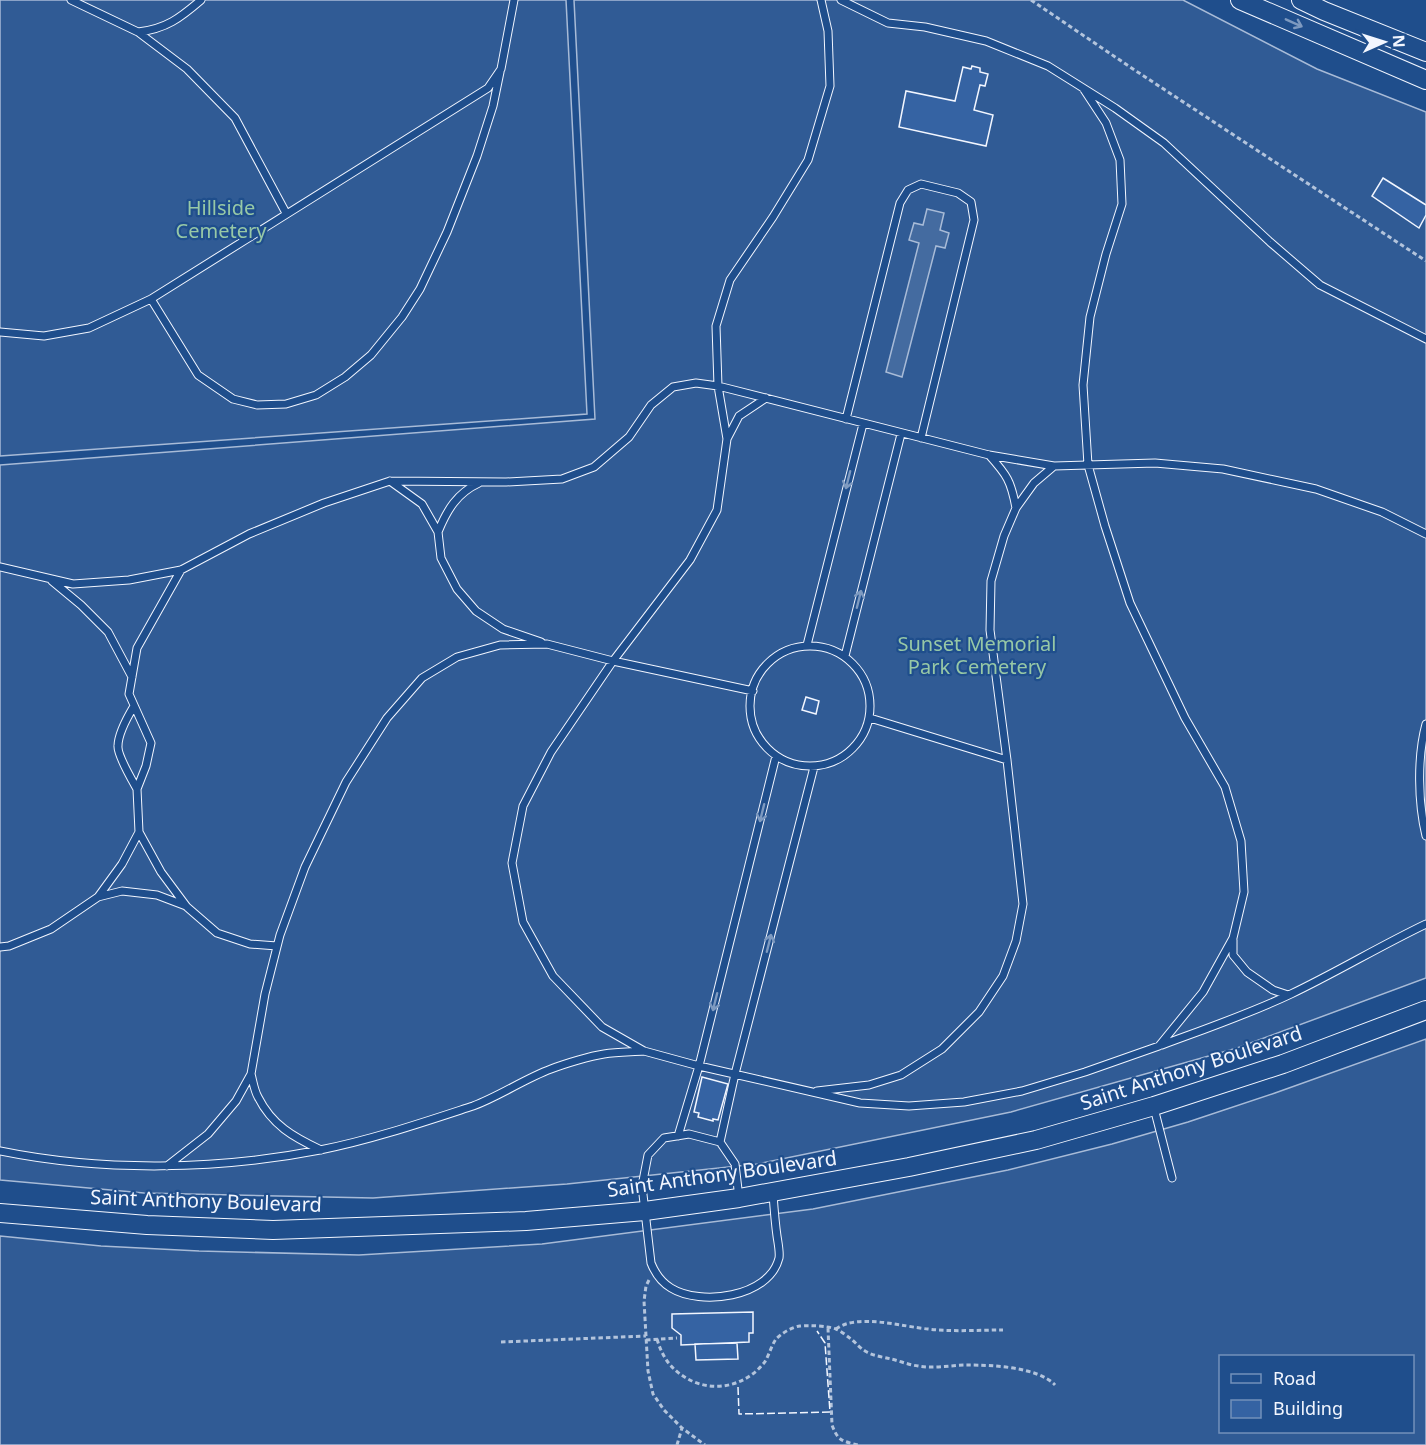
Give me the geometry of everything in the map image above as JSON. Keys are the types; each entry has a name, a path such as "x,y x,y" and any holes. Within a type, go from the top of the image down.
{"street":[{"path":"1240,0 1426,80"},
{"path":"1301,0 1324,12 1426,52"},
{"name":"Saint Anthony Boulevard","path":"0,1212 147,1225 273,1230 526,1221 645,1211 739,1198 909,1167 1036,1140 1154,1106 1283,1064 1426,1010"}],"lane":[{"path":"71,0 138,32 187,69 235,118 286,213"},
{"path":"138,32 153,30 180,18 201,0"},
{"path":"151,298 198,375 233,399 257,405 286,404 316,395 345,377 371,355 402,317 420,290 447,232 477,156 493,106 514,0"},
{"path":"821,0 828,31 830,86 808,160 730,280 716,326 718,386 727,439 717,510 690,560 613,660 551,752 523,806 512,862 523,922 553,976 602,1028 644,1051 860,1103 909,1106 964,1102 1022,1090 1085,1072 1160,1046 1289,995 1426,924"},
{"path":"841,0 888,23 925,27 986,41 1048,66 1115,108 1164,143 1270,242 1320,285 1426,339"},
{"path":"0,332 44,336 89,328 151,298 488,88 501,69"},
{"path":"1083,88 1106,123 1120,160 1122,204 1090,317 1083,385 1088,465 1130,603 1185,718 1225,787 1241,841 1244,892 1233,938 1233,955 1247,972 1273,990 1289,995"},
{"path":"846,419 900,203 908,190 921,184 949,190 971,202 974,220 921,438"},
{"path":"0,567 73,584 129,579 181,570 249,534 324,502 390,481 483,482 562,479 594,466 629,437 651,405 673,387 696,383 718,386 989,455 1054,466 1155,463 1223,469 1316,489 1382,512 1426,534"},
{"path":"727,439 739,416 766,398"},
{"path":"807,645 862,424"},
{"path":"845,656 901,434"},
{"path":"989,455 1005,474 1013,491 1016,508"},
{"path":"811,1091 869,1085 901,1075 942,1049 979,1012 1003,976 1016,941 1023,904 990,630 991,581 1004,536 1016,508 1034,483 1054,466"},
{"path":"390,481 422,504 438,532 441,558 457,589 476,611 503,629 547,644 753,691"},
{"path":"438,532 447,510 467,489 483,482"},
{"path":"181,570 137,648 129,694 151,744 137,789 139,832 161,872 187,907 217,933 250,944 277,946"},
{"path":"50,579 108,632 132,676"},
{"path":"167,1166 208,1134 236,1101 251,1074 265,994 277,946 305,867 346,782 387,718 422,678 457,657 500,645 547,644"},
{"path":"807,645 824,646 845,656 858,669 868,687 871,704 866,730 850,752 824,765 814,767 792,764 776,756 761,741 752,724 749,704 755,679 774,657 789,648 807,645"},
{"path":"134,706 126,720 117,747 137,789"},
{"path":"870,718 1007,760"},
{"path":"1426,724 1419,777 1426,836"},
{"path":"678,1136 699,1066 776,756"},
{"path":"720,1142 735,1074 814,767"},
{"path":"0,947 9,946 51,929 98,897 122,864 139,832"},
{"path":"98,897 122,891 157,895 187,907"},
{"path":"1160,1046 1203,992 1233,938"},
{"path":"0,1151 21,1156 82,1163 167,1166 237,1163 321,1150 395,1131 476,1105 552,1069 602,1054 644,1051"},
{"path":"251,1074 257,1095 273,1119 299,1140 321,1150"},
{"path":"1154,1106 1172,1178"},
{"path":"739,1198 735,1164 720,1142 689,1134 664,1138 648,1155 642,1186 651,1263 662,1280 670,1287 699,1297 734,1295 758,1284 767,1276 775,1267 779,1257 773,1192"}],"path":[{"path":"1031,0 1426,261"},
{"path":"655,1271 646,1286 644,1301 648,1371 653,1394 664,1410 682,1428 705,1445"},
{"path":"836,1329 843,1324 864,1322 890,1323 929,1330 1003,1330"},
{"path":"657,1339 668,1364 684,1378 702,1385 717,1387 735,1383 755,1373 765,1361 776,1340 795,1326 806,1325 836,1329 866,1352 875,1356 926,1367 969,1365 1011,1368 1042,1376 1055,1385"},
{"path":"828,1328 832,1425 837,1437 843,1442 858,1445"},
{"path":"501,1342 677,1338"},
{"path":"677,1445 682,1428"}],"shaded area":[{"name":"Hillside Cemetery","path":"0,0 566,0 587,414 0,456"},
{"name":"Sunset Memorial Park Cemetery","path":"574,0 1183,0 1317,69 1426,112 1426,978 1237,1048 1011,1112 757,1164 567,1184 373,1198 144,1193 0,1180 0,465 595,419"},
{"path":"927,209 944,213 940,230 949,233 945,248 936,246 902,377 886,372 919,243 909,240 914,223 923,225"},
{"path":"1426,1039 1426,1445 0,1445 0,1236 101,1246 359,1255 542,1244 813,1209 1008,1170 1188,1122"}],"building":[{"path":"972,66 988,74 985,86 980,85 974,110 993,115 986,146 899,127 906,91 955,101 963,67 971,69"},
{"path":"1383,178 1426,205 1426,215 1419,228 1372,196"},
{"path":"806,697 819,701 816,714 802,710"},
{"path":"702,1077 728,1084 718,1120 698,1117 699,1113 694,1112"},
{"path":"753,1312 753,1333 749,1333 749,1342 681,1345 681,1335 672,1328 672,1314"},
{"path":"737,1343 738,1359 696,1360 695,1344"}],"fence":[{"path":"738,1387 739,1414 830,1412 825,1343 817,1331"}]}
